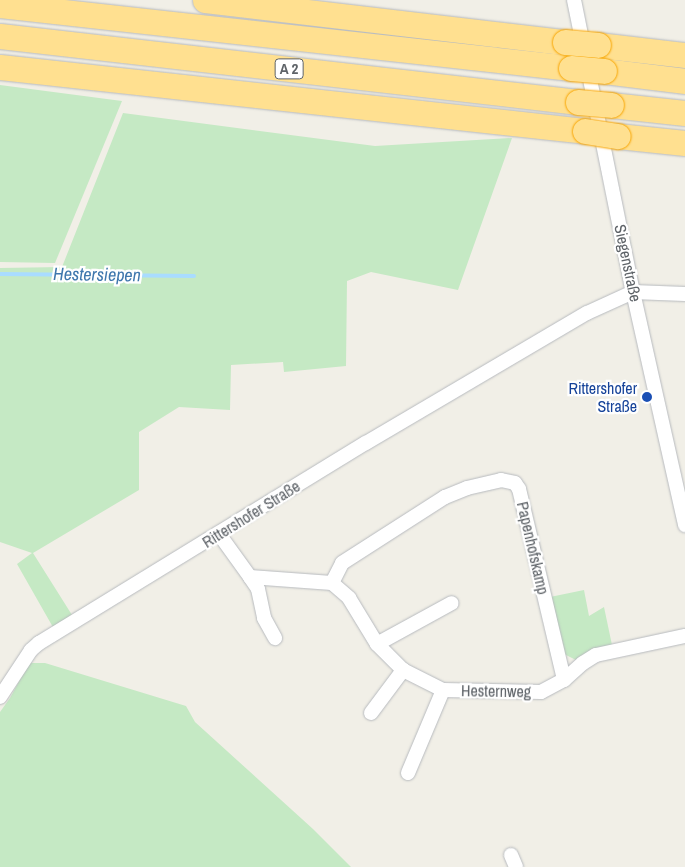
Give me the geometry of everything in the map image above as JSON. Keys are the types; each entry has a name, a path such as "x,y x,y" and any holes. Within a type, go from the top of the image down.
{"highway":[{"path":"205,0 685,55"},
{"name":"A 2","path":"0,5 685,81"},
{"name":"A 2","path":"0,36 685,113"},
{"path":"0,67 685,143"}],"street":[{"name":"Siegenstraße","path":"574,0 633,292 685,525"},
{"name":"Rittershofer Straße","path":"0,697 30,650 38,643 219,534 366,442 587,313 633,292 685,294"},
{"name":"Papenhofskamp","path":"332,583 342,563 445,497 467,488 501,480 515,483 519,489 564,680"},
{"path":"219,534 258,589 264,618 275,638"},
{"path":"250,577 332,583"},
{"name":"Hesternweg","path":"332,583 349,598 378,644 403,670 443,690 541,692 564,680 583,663 596,655 685,636"},
{"path":"378,644 452,603"},
{"path":"371,713 403,670"},
{"name":"Hesternweg","path":"408,773 443,690"}],"green space":[{"path":"0,85 122,101 55,263 0,262"},
{"path":"123,113 375,146 512,138 458,290 371,272 347,281 346,366 284,372 283,362 231,365 230,410 179,407 139,432 139,490 33,553 72,615 54,629 17,564 32,553 0,542 0,268 62,267"},
{"path":"584,590 589,616 604,607 612,645 576,660 564,654 550,597"},
{"path":"29,663 45,663 186,706 195,722 313,829 351,867 0,867 0,712"}],"waterway":[{"name":"Hestersiepen","path":"0,274 194,276"}],"place":[{"name":"Rittershofer Straße","path":"647,397"}]}
